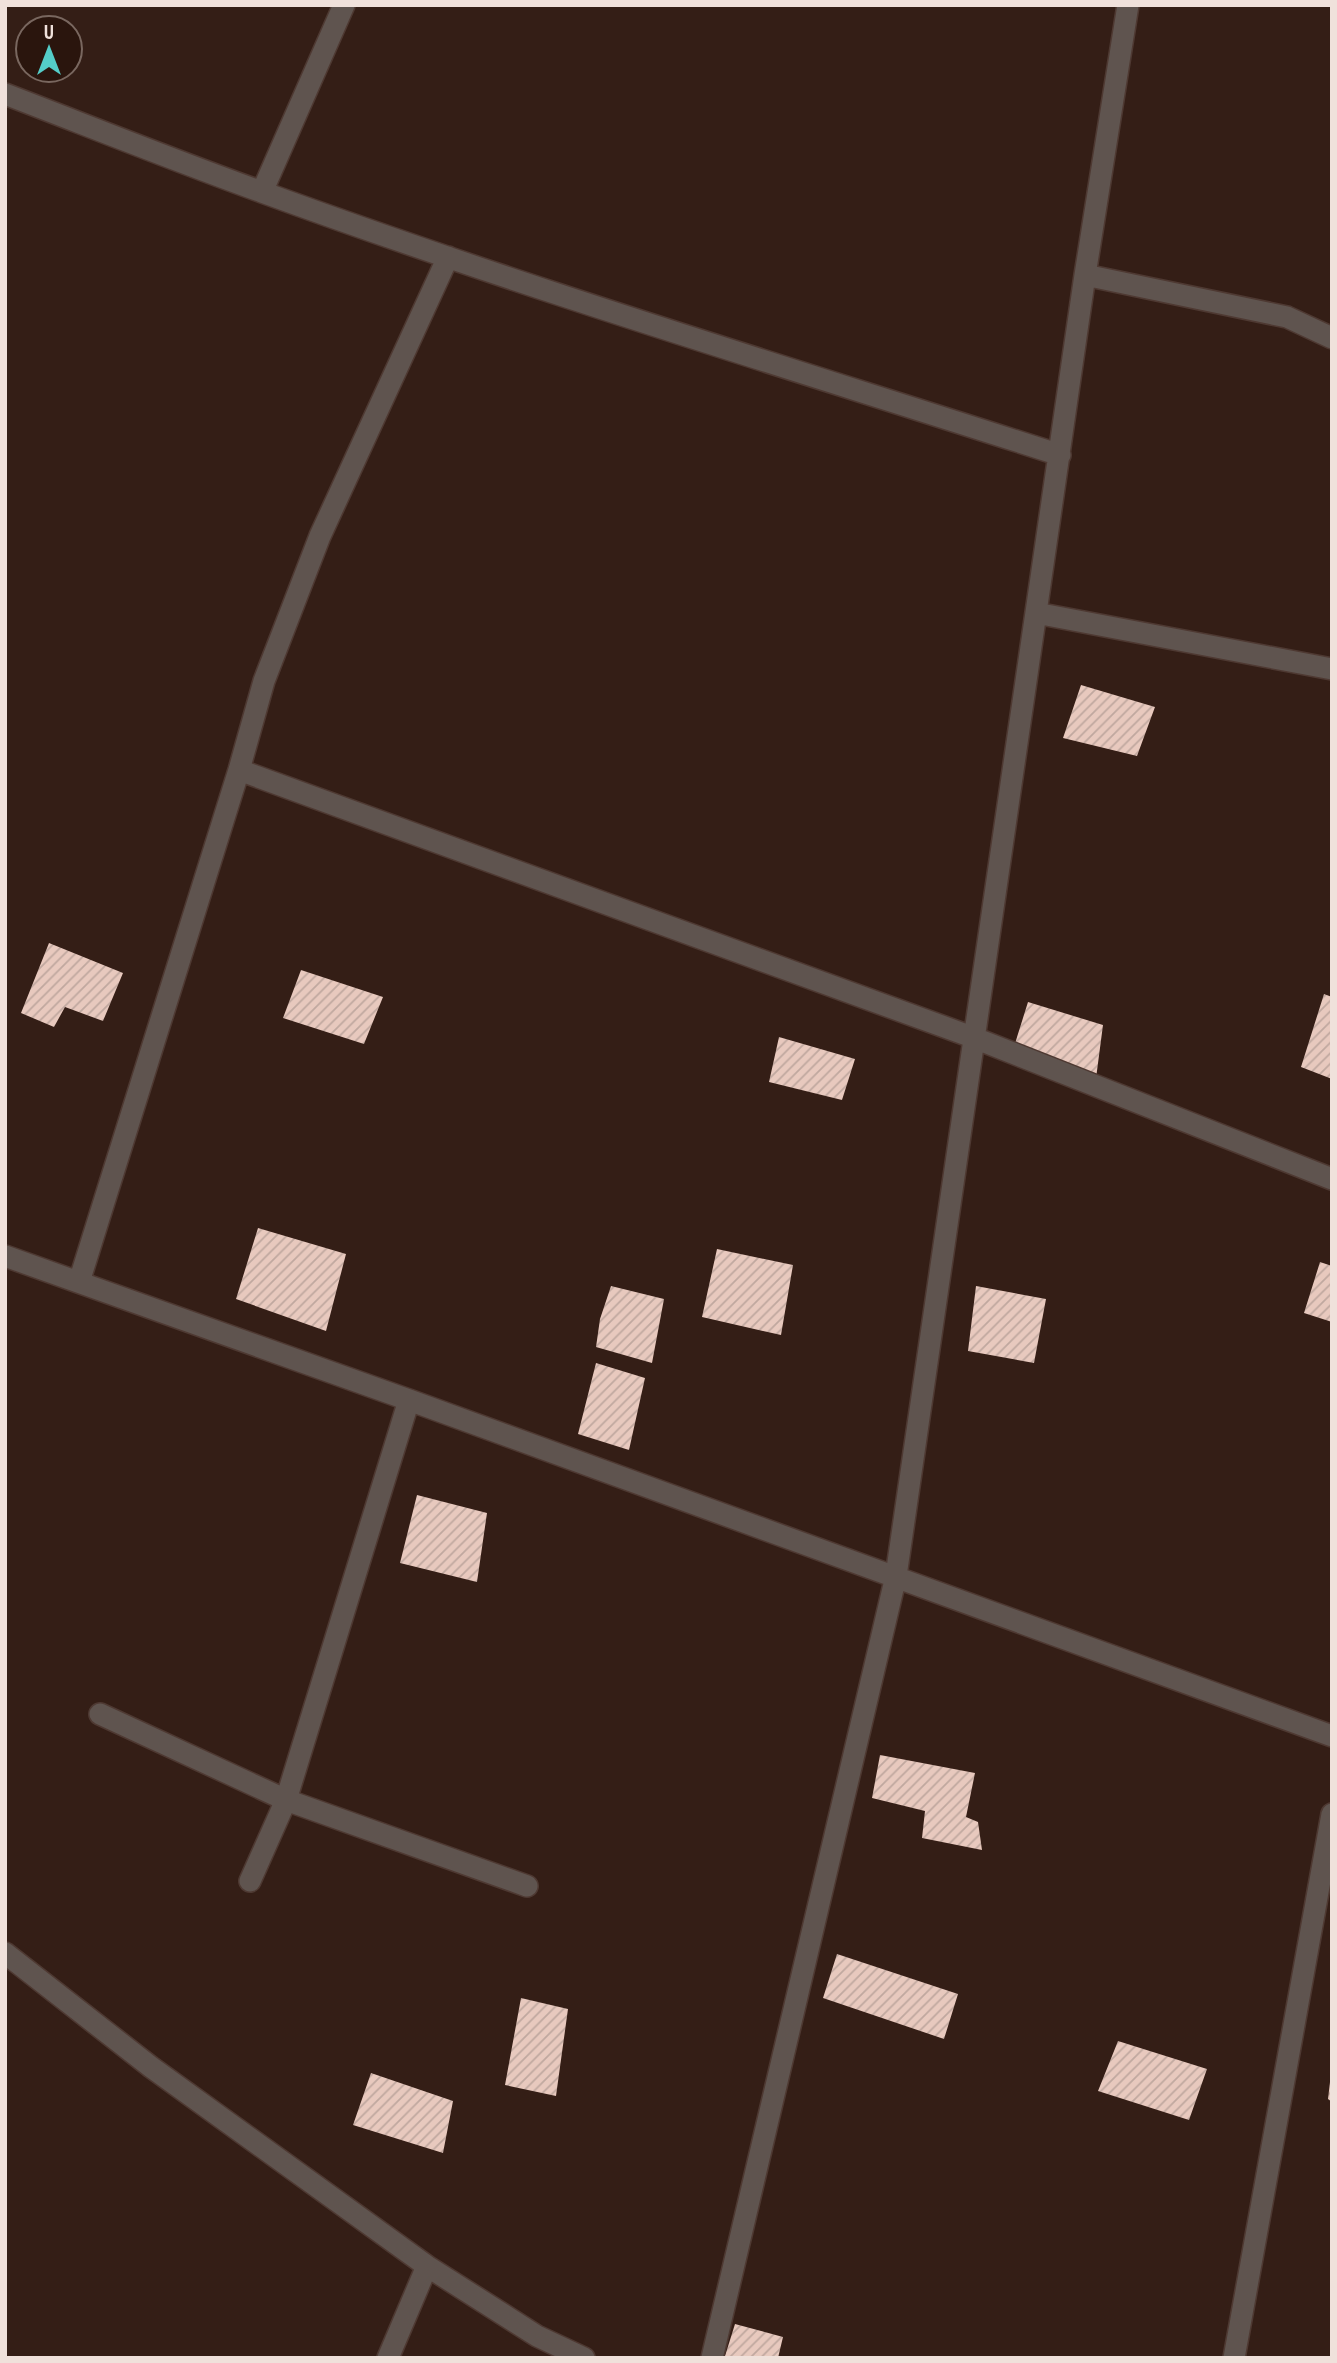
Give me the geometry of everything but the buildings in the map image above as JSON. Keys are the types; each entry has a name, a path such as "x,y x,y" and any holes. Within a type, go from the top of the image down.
{"street":[{"path":"262,192 344,5"},
{"path":"712,2358 895,1576 972,1037 1060,455 1084,275 1128,5"},
{"path":"5,94 262,192 448,257 1060,455"},
{"path":"79,1282 239,770 264,681 320,536 448,257"},
{"path":"1084,275 1287,317 1332,338"},
{"path":"1036,613 1332,669"},
{"path":"239,770 972,1037 1332,1180"},
{"path":"5,1256 1332,1736"},
{"path":"250,1881 286,1800 409,1400"},
{"path":"100,1714 286,1800 527,1886"},
{"path":"1234,2358 1332,1814"},
{"path":"5,1953 151,2067 427,2266 537,2336 584,2358"},
{"path":"388,2358 427,2266"}]}
